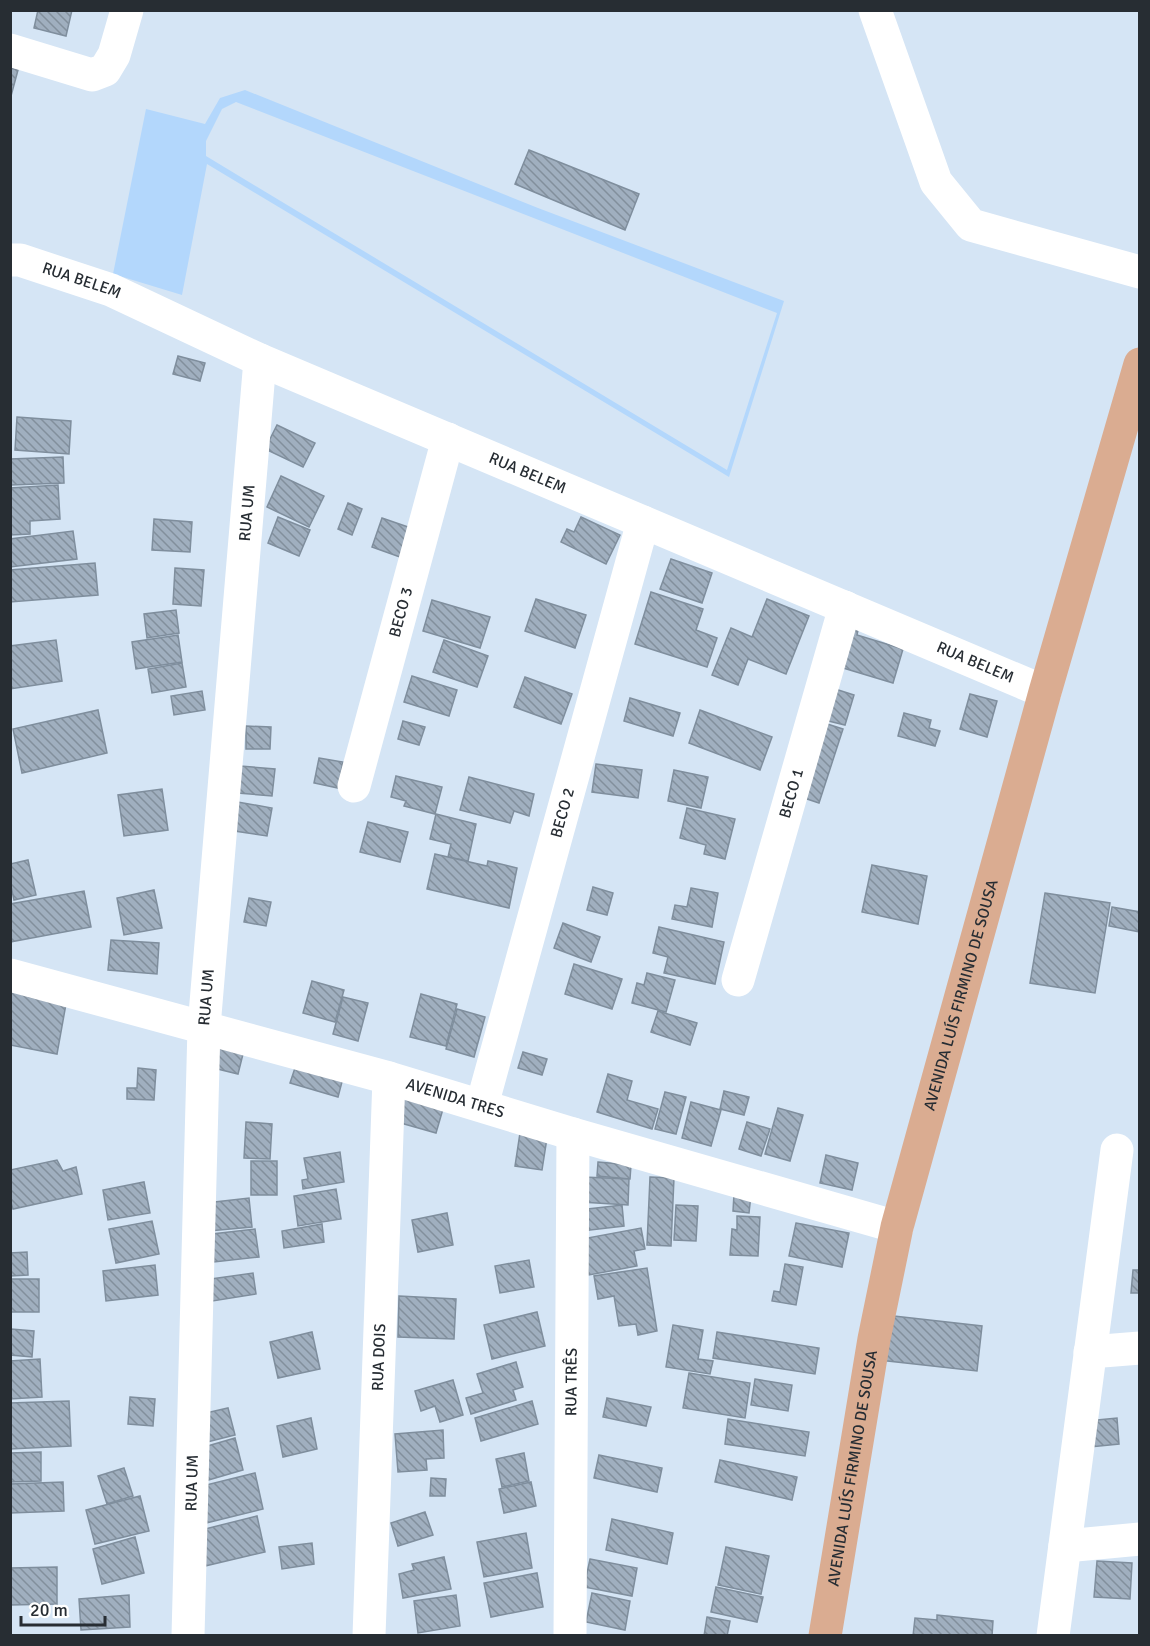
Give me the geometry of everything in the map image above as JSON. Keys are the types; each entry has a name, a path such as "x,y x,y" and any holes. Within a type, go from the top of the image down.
{"main road":[{"name":"AVENIDA LUÍS FIRMINO DE SOUSA","path":"825,1635 874,1339 897,1227 1045,692 1140,364"}],"street":[{"path":"10,50 92,75 105,70 114,56 127,10"},
{"path":"875,10 936,182 971,225 1140,272"},
{"name":"RUA BELEM","path":"10,260 20,260 111,290 260,360 1045,692"},
{"name":"RUA UM","path":"188,1635 204,1027 260,360"},
{"name":"BECO 3","path":"354,786 448,439"},
{"name":"BECO 2","path":"482,1105 643,522"},
{"name":"BECO 1","path":"738,980 845,607"},
{"name":"AVENIDA TRES","path":"10,975 389,1078 573,1134 897,1227"},
{"name":"RUA DOIS","path":"369,1635 389,1078"},
{"name":"RUA TRÊS","path":"570,1634 573,1134"},
{"path":"1053,1635 1117,1150"},
{"path":"1090,1352 1140,1348"},
{"path":"1065,1545 1140,1539"}],"shaded area":[{"path":"245,90 538,208 784,301 729,477 207,164 182,295 113,274 146,109 205,124 220,98","holes":["236,102 777,313 727,470 206,156 206,141 222,109"]}],"building":[{"path":"38,10 72,10 66,36 34,28"},
{"path":"10,68 18,70 11,96 10,96"},
{"path":"529,150 639,194 625,230 515,184"},
{"path":"178,356 205,363 200,381 173,374"},
{"path":"17,417 71,421 69,454 15,450"},
{"path":"277,425 315,443 303,467 265,449"},
{"path":"63,457 64,483 11,485 10,459"},
{"path":"281,476 324,496 309,527 267,507"},
{"path":"58,485 60,519 30,521 30,534 10,535 10,488"},
{"path":"348,503 362,509 352,535 338,529"},
{"path":"278,517 310,530 299,556 268,543"},
{"path":"581,517 620,535 606,564 561,542 567,529 574,532"},
{"path":"382,518 411,528 400,557 372,547"},
{"path":"154,519 192,522 190,552 152,550"},
{"path":"73,531 77,559 10,567 10,539"},
{"path":"671,559 712,573 702,603 660,589"},
{"path":"95,563 98,595 10,602 10,570"},
{"path":"175,568 204,570 201,606 173,604"},
{"path":"651,592 703,609 696,630 717,638 707,667 635,644"},
{"path":"536,599 586,615 575,648 525,631"},
{"path":"767,599 809,616 786,674 748,659 738,685 712,675 731,628 752,637"},
{"path":"432,600 490,617 480,648 423,631"},
{"path":"176,610 179,633 147,638 144,614"},
{"path":"844,626 858,630 857,635 903,649 893,683 833,665"},
{"path":"178,635 182,662 136,669 132,642"},
{"path":"56,640 62,681 10,689 10,646"},
{"path":"444,640 488,656 477,687 433,672"},
{"path":"182,663 186,687 152,693 148,669"},
{"path":"412,676 457,690 449,716 404,702"},
{"path":"525,677 572,694 561,724 514,707"},
{"path":"829,687 854,695 845,725 820,719"},
{"path":"202,691 205,710 174,715 171,696"},
{"path":"970,694 997,701 987,737 960,729"},
{"path":"630,698 680,713 673,736 624,721"},
{"path":"98,710 107,753 22,773 13,729"},
{"path":"700,710 772,737 760,770 689,743"},
{"path":"904,713 931,720 929,728 940,731 935,746 898,736"},
{"path":"403,721 425,727 419,745 398,739"},
{"path":"818,721 843,729 819,803 795,795"},
{"path":"246,726 271,727 270,749 246,749"},
{"path":"319,758 343,762 338,788 314,783"},
{"path":"596,764 642,770 638,798 592,792"},
{"path":"240,766 275,769 272,796 238,793"},
{"path":"674,770 708,777 701,808 668,801"},
{"path":"396,776 442,787 435,814 404,806 406,801 391,797"},
{"path":"469,777 534,794 529,816 514,811 510,823 460,810"},
{"path":"162,789 168,830 124,836 118,795"},
{"path":"232,801 272,808 267,836 228,830"},
{"path":"687,808 735,819 725,859 704,854 706,845 680,838"},
{"path":"436,814 476,824 468,861 448,857 451,844 430,839"},
{"path":"368,822 408,832 400,862 360,852"},
{"path":"435,854 487,866 488,861 517,868 509,908 427,889"},
{"path":"28,860 36,895 14,900 10,882 10,864"},
{"path":"872,865 927,876 918,924 862,912"},
{"path":"593,887 613,893 607,915 587,910"},
{"path":"691,888 718,893 712,927 672,919 675,905 687,907"},
{"path":"154,890 162,928 124,935 117,898"},
{"path":"84,891 91,927 10,942 10,904"},
{"path":"1045,893 1110,903 1095,993 1030,983"},
{"path":"249,898 271,902 266,926 244,922"},
{"path":"1112,907 1140,912 1140,932 1109,926"},
{"path":"563,923 600,937 591,962 554,948"},
{"path":"659,927 724,942 715,984 664,973 668,957 653,953"},
{"path":"111,940 159,943 157,974 108,970"},
{"path":"574,964 622,979 612,1009 565,994"},
{"path":"647,973 675,980 666,1012 632,1003 637,983 644,985"},
{"path":"312,981 344,990 335,1022 303,1013"},
{"path":"10,984 30,988 29,997 66,1004 57,1054 10,1045"},
{"path":"421,994 457,1004 446,1046 410,1037"},
{"path":"343,997 368,1003 358,1041 333,1034"},
{"path":"457,1009 485,1017 474,1057 446,1049"},
{"path":"658,1011 697,1023 690,1045 651,1032"},
{"path":"214,1047 243,1054 238,1074 209,1067"},
{"path":"523,1052 547,1059 542,1075 518,1068"},
{"path":"296,1065 343,1078 338,1097 290,1083"},
{"path":"138,1068 156,1070 154,1100 127,1099 127,1088 137,1088"},
{"path":"608,1074 632,1081 627,1100 658,1109 652,1129 597,1112"},
{"path":"724,1091 749,1097 744,1115 720,1109"},
{"path":"665,1092 686,1097 676,1134 655,1129"},
{"path":"404,1098 443,1109 436,1133 397,1122"},
{"path":"691,1102 721,1110 711,1146 682,1138"},
{"path":"778,1108 803,1115 790,1161 765,1154"},
{"path":"246,1122 272,1124 270,1159 244,1158"},
{"path":"747,1122 770,1129 761,1156 739,1149"},
{"path":"520,1133 547,1138 542,1170 515,1166"},
{"path":"340,1152 344,1182 303,1189 302,1180 308,1179 304,1158"},
{"path":"826,1155 858,1163 852,1190 820,1183"},
{"path":"57,1160 63,1171 76,1167 82,1194 13,1209 10,1200 10,1170"},
{"path":"251,1161 277,1161 277,1195 251,1195"},
{"path":"598,1162 631,1165 630,1179 597,1176"},
{"path":"583,1177 629,1179 628,1205 581,1202"},
{"path":"650,1177 674,1178 671,1246 647,1245"},
{"path":"144,1182 150,1213 108,1220 103,1190"},
{"path":"336,1189 341,1219 298,1226 294,1196"},
{"path":"734,1194 751,1195 749,1213 733,1211"},
{"path":"249,1198 252,1227 209,1231 206,1203"},
{"path":"622,1205 624,1226 582,1231 579,1210"},
{"path":"676,1205 698,1206 696,1241 674,1240"},
{"path":"447,1213 453,1245 418,1252 412,1220"},
{"path":"737,1216 760,1217 758,1256 730,1255 732,1229 737,1230"},
{"path":"152,1221 159,1254 116,1263 109,1229"},
{"path":"796,1223 849,1233 842,1267 789,1256"},
{"path":"322,1224 324,1242 284,1248 282,1231"},
{"path":"641,1228 645,1249 634,1251 637,1266 589,1275 582,1239"},
{"path":"255,1229 259,1257 214,1262 212,1234"},
{"path":"27,1252 28,1275 10,1276 10,1253"},
{"path":"529,1260 534,1287 500,1293 495,1266"},
{"path":"785,1264 803,1267 796,1305 772,1301 774,1291 780,1292"},
{"path":"155,1265 158,1295 106,1301 103,1271"},
{"path":"647,1268 657,1331 638,1335 636,1324 619,1326 614,1296 598,1299 594,1276"},
{"path":"1133,1270 1140,1270 1140,1293 1131,1293"},
{"path":"253,1273 256,1294 200,1303 197,1281"},
{"path":"10,1279 39,1279 39,1312 10,1312"},
{"path":"399,1296 456,1299 454,1339 398,1337"},
{"path":"537,1312 545,1346 492,1359 484,1325"},
{"path":"885,1315 982,1326 977,1371 879,1360"},
{"path":"673,1325 703,1330 698,1359 713,1361 710,1374 666,1367"},
{"path":"11,1329 34,1331 32,1357 10,1355"},
{"path":"312,1332 320,1369 278,1378 270,1342"},
{"path":"717,1332 819,1348 815,1374 713,1358"},
{"path":"40,1359 42,1397 10,1399 10,1361"},
{"path":"516,1362 523,1387 513,1390 516,1400 471,1414 466,1398 483,1393 477,1374"},
{"path":"689,1373 750,1383 745,1418 683,1408"},
{"path":"755,1379 792,1385 788,1411 751,1405"},
{"path":"453,1380 463,1415 440,1422 435,1406 421,1411 415,1391"},
{"path":"130,1397 155,1399 153,1426 128,1424"},
{"path":"607,1398 651,1407 646,1426 603,1417"},
{"path":"69,1401 71,1446 10,1449 10,1403"},
{"path":"532,1401 538,1424 481,1441 475,1418"},
{"path":"228,1408 235,1435 203,1443 197,1415"},
{"path":"311,1418 317,1449 283,1457 277,1426"},
{"path":"1117,1418 1119,1444 1090,1447 1087,1421"},
{"path":"728,1419 809,1432 805,1456 725,1444"},
{"path":"443,1430 444,1458 426,1459 427,1470 398,1472 395,1434"},
{"path":"235,1438 243,1470 205,1481 197,1449"},
{"path":"41,1452 41,1481 10,1482 10,1453"},
{"path":"524,1453 529,1481 502,1487 496,1459"},
{"path":"599,1455 662,1468 657,1492 594,1478"},
{"path":"720,1460 797,1477 792,1500 715,1482"},
{"path":"124,1468 133,1496 107,1504 98,1476"},
{"path":"255,1473 263,1509 206,1523 198,1487"},
{"path":"431,1478 446,1479 445,1496 430,1496"},
{"path":"63,1482 64,1511 10,1513 10,1484"},
{"path":"531,1482 536,1506 504,1513 499,1489"},
{"path":"140,1496 149,1531 95,1544 86,1510"},
{"path":"425,1512 433,1535 398,1546 391,1523"},
{"path":"257,1516 265,1552 205,1566 197,1531"},
{"path":"612,1519 673,1533 667,1564 606,1550"},
{"path":"526,1533 532,1568 484,1577 477,1542"},
{"path":"135,1537 144,1573 102,1584 93,1549"},
{"path":"312,1543 314,1564 282,1569 279,1547"},
{"path":"726,1547 769,1556 761,1594 718,1585"},
{"path":"444,1557 451,1589 403,1598 399,1574 414,1570 412,1564"},
{"path":"590,1559 637,1568 632,1596 584,1587"},
{"path":"1097,1561 1132,1563 1130,1599 1094,1597"},
{"path":"57,1567 57,1604 10,1605 10,1568"},
{"path":"537,1573 543,1607 491,1617 484,1583"},
{"path":"716,1587 763,1597 757,1622 711,1612"},
{"path":"592,1593 630,1601 625,1630 586,1622"},
{"path":"129,1595 130,1627 81,1630 79,1599"},
{"path":"456,1595 460,1626 418,1633 414,1601"},
{"path":"937,1615 993,1621 992,1636 913,1636 915,1618 937,1620"},
{"path":"707,1617 730,1621 727,1636 704,1636"}]}
